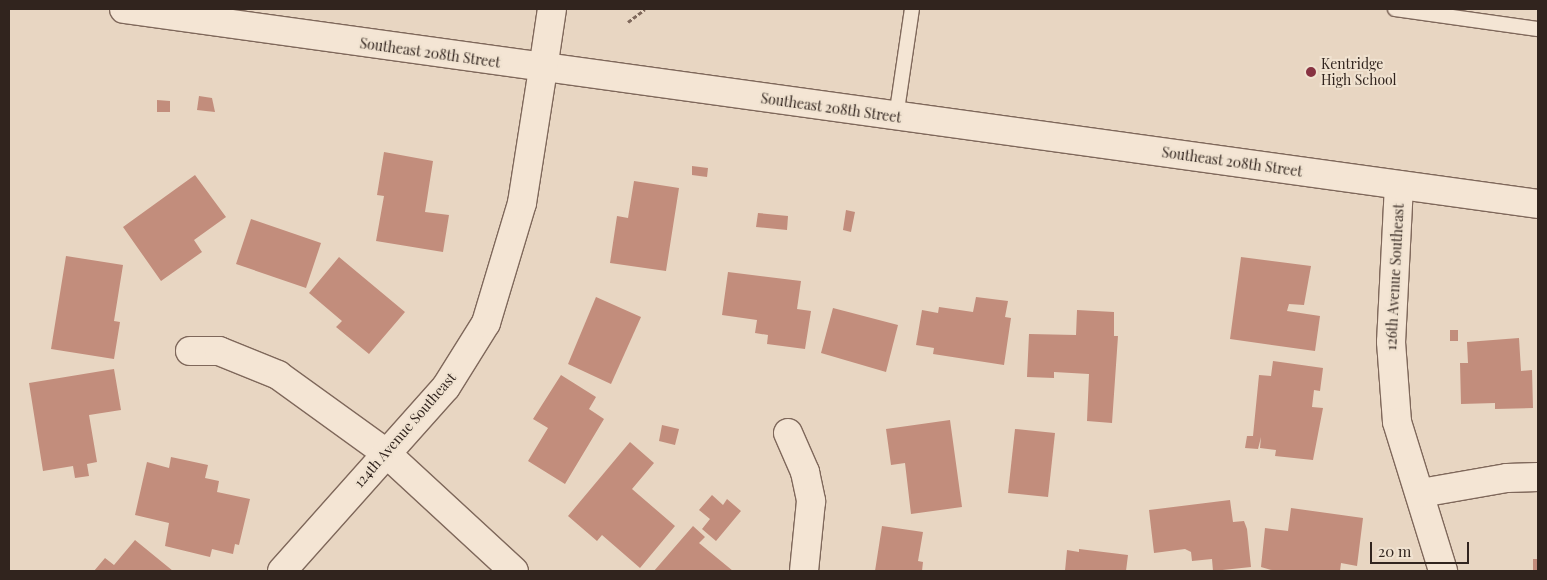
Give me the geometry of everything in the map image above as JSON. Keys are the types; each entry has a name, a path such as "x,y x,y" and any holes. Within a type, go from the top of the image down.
{"street":[{"name":"Southeast 208th Street","path":"124,9 543,69 1538,204"},
{"name":"124th Avenue Southeast","path":"282,571 446,387 486,323 522,203 552,9"},
{"name":"126th Avenue Southeast","path":"1400,185 1390,342 1396,422 1421,493 1443,571"},
{"path":"190,351 219,351 278,375 386,453 514,571"},
{"path":"788,432 804,472 811,501 804,571"},
{"path":"1421,493 1507,478 1538,477"}],"lane":[{"path":"896,117 912,9"},
{"path":"1395,9 1538,29"}],"path":[{"path":"628,22 645,9"}],"building":[{"path":"199,96 212,98 215,112 197,110"},
{"path":"157,100 170,101 170,112 157,112"},
{"path":"384,152 433,161 425,212 449,215 443,252 376,241 384,196 377,195"},
{"path":"692,166 708,168 707,177 692,175"},
{"path":"195,175 226,217 194,240 202,252 161,281 123,227"},
{"path":"634,181 679,188 666,271 610,263 617,216 628,218"},
{"path":"846,210 855,212 851,232 843,230"},
{"path":"758,213 788,216 787,230 756,227"},
{"path":"251,219 321,243 306,288 236,264"},
{"path":"66,256 123,265 114,321 120,322 114,359 51,349"},
{"path":"339,257 405,312 369,354 336,327 342,321 309,293"},
{"path":"1241,257 1311,266 1304,305 1289,304 1287,311 1320,316 1315,351 1230,339"},
{"path":"728,272 801,281 797,309 811,311 805,349 767,344 768,335 755,333 757,320 722,315"},
{"path":"596,297 641,317 611,384 568,364"},
{"path":"976,297 1008,301 1005,317 1011,318 1004,365 933,354 934,348 916,345 922,310 938,313 939,307 973,312"},
{"path":"833,308 898,325 886,372 821,353"},
{"path":"1077,310 1114,312 1114,336 1118,336 1112,423 1087,421 1089,374 1054,372 1054,378 1027,377 1029,334 1076,335"},
{"path":"1450,330 1458,330 1458,341 1450,341"},
{"path":"1519,338 1521,371 1532,370 1533,408 1495,409 1495,403 1461,404 1460,363 1468,363 1467,342"},
{"path":"1273,361 1323,368 1320,391 1314,390 1312,407 1323,408 1313,460 1275,456 1276,450 1260,448 1261,437 1258,449 1245,448 1247,436 1253,436 1259,375 1271,376"},
{"path":"114,369 121,410 89,415 97,462 87,464 89,476 75,478 73,466 43,471 29,383"},
{"path":"561,375 596,397 589,409 604,419 565,484 528,461 548,428 533,419"},
{"path":"950,420 962,507 911,514 905,463 891,465 886,429"},
{"path":"662,425 679,429 675,445 659,441"},
{"path":"1015,429 1055,433 1048,497 1008,493"},
{"path":"630,442 654,463 632,489 675,526 640,568 602,535 597,541 568,516"},
{"path":"171,457 208,465 205,478 219,481 217,492 250,499 239,545 235,544 233,554 212,549 210,557 165,546 169,523 135,515 147,462 169,468"},
{"path":"712,495 723,505 727,499 741,511 716,541 702,529 710,519 699,510"},
{"path":"1230,500 1233,522 1244,521 1247,529 1251,567 1213,571 1212,559 1192,561 1191,552 1185,549 1154,553 1149,510"},
{"path":"1291,508 1363,518 1357,566 1341,563 1340,571 1275,571 1261,567 1265,528 1288,531"},
{"path":"693,526 705,537 699,543 733,571 654,571"},
{"path":"882,526 923,532 918,561 923,562 922,571 875,571"},
{"path":"135,540 173,571 94,571 105,558 114,565"},
{"path":"1079,549 1128,555 1126,571 1065,571 1067,550 1079,552"},
{"path":"1533,559 1538,559 1538,571 1533,571"}],"place":[{"name":"Kentridge High School","path":"1311,72"}]}
